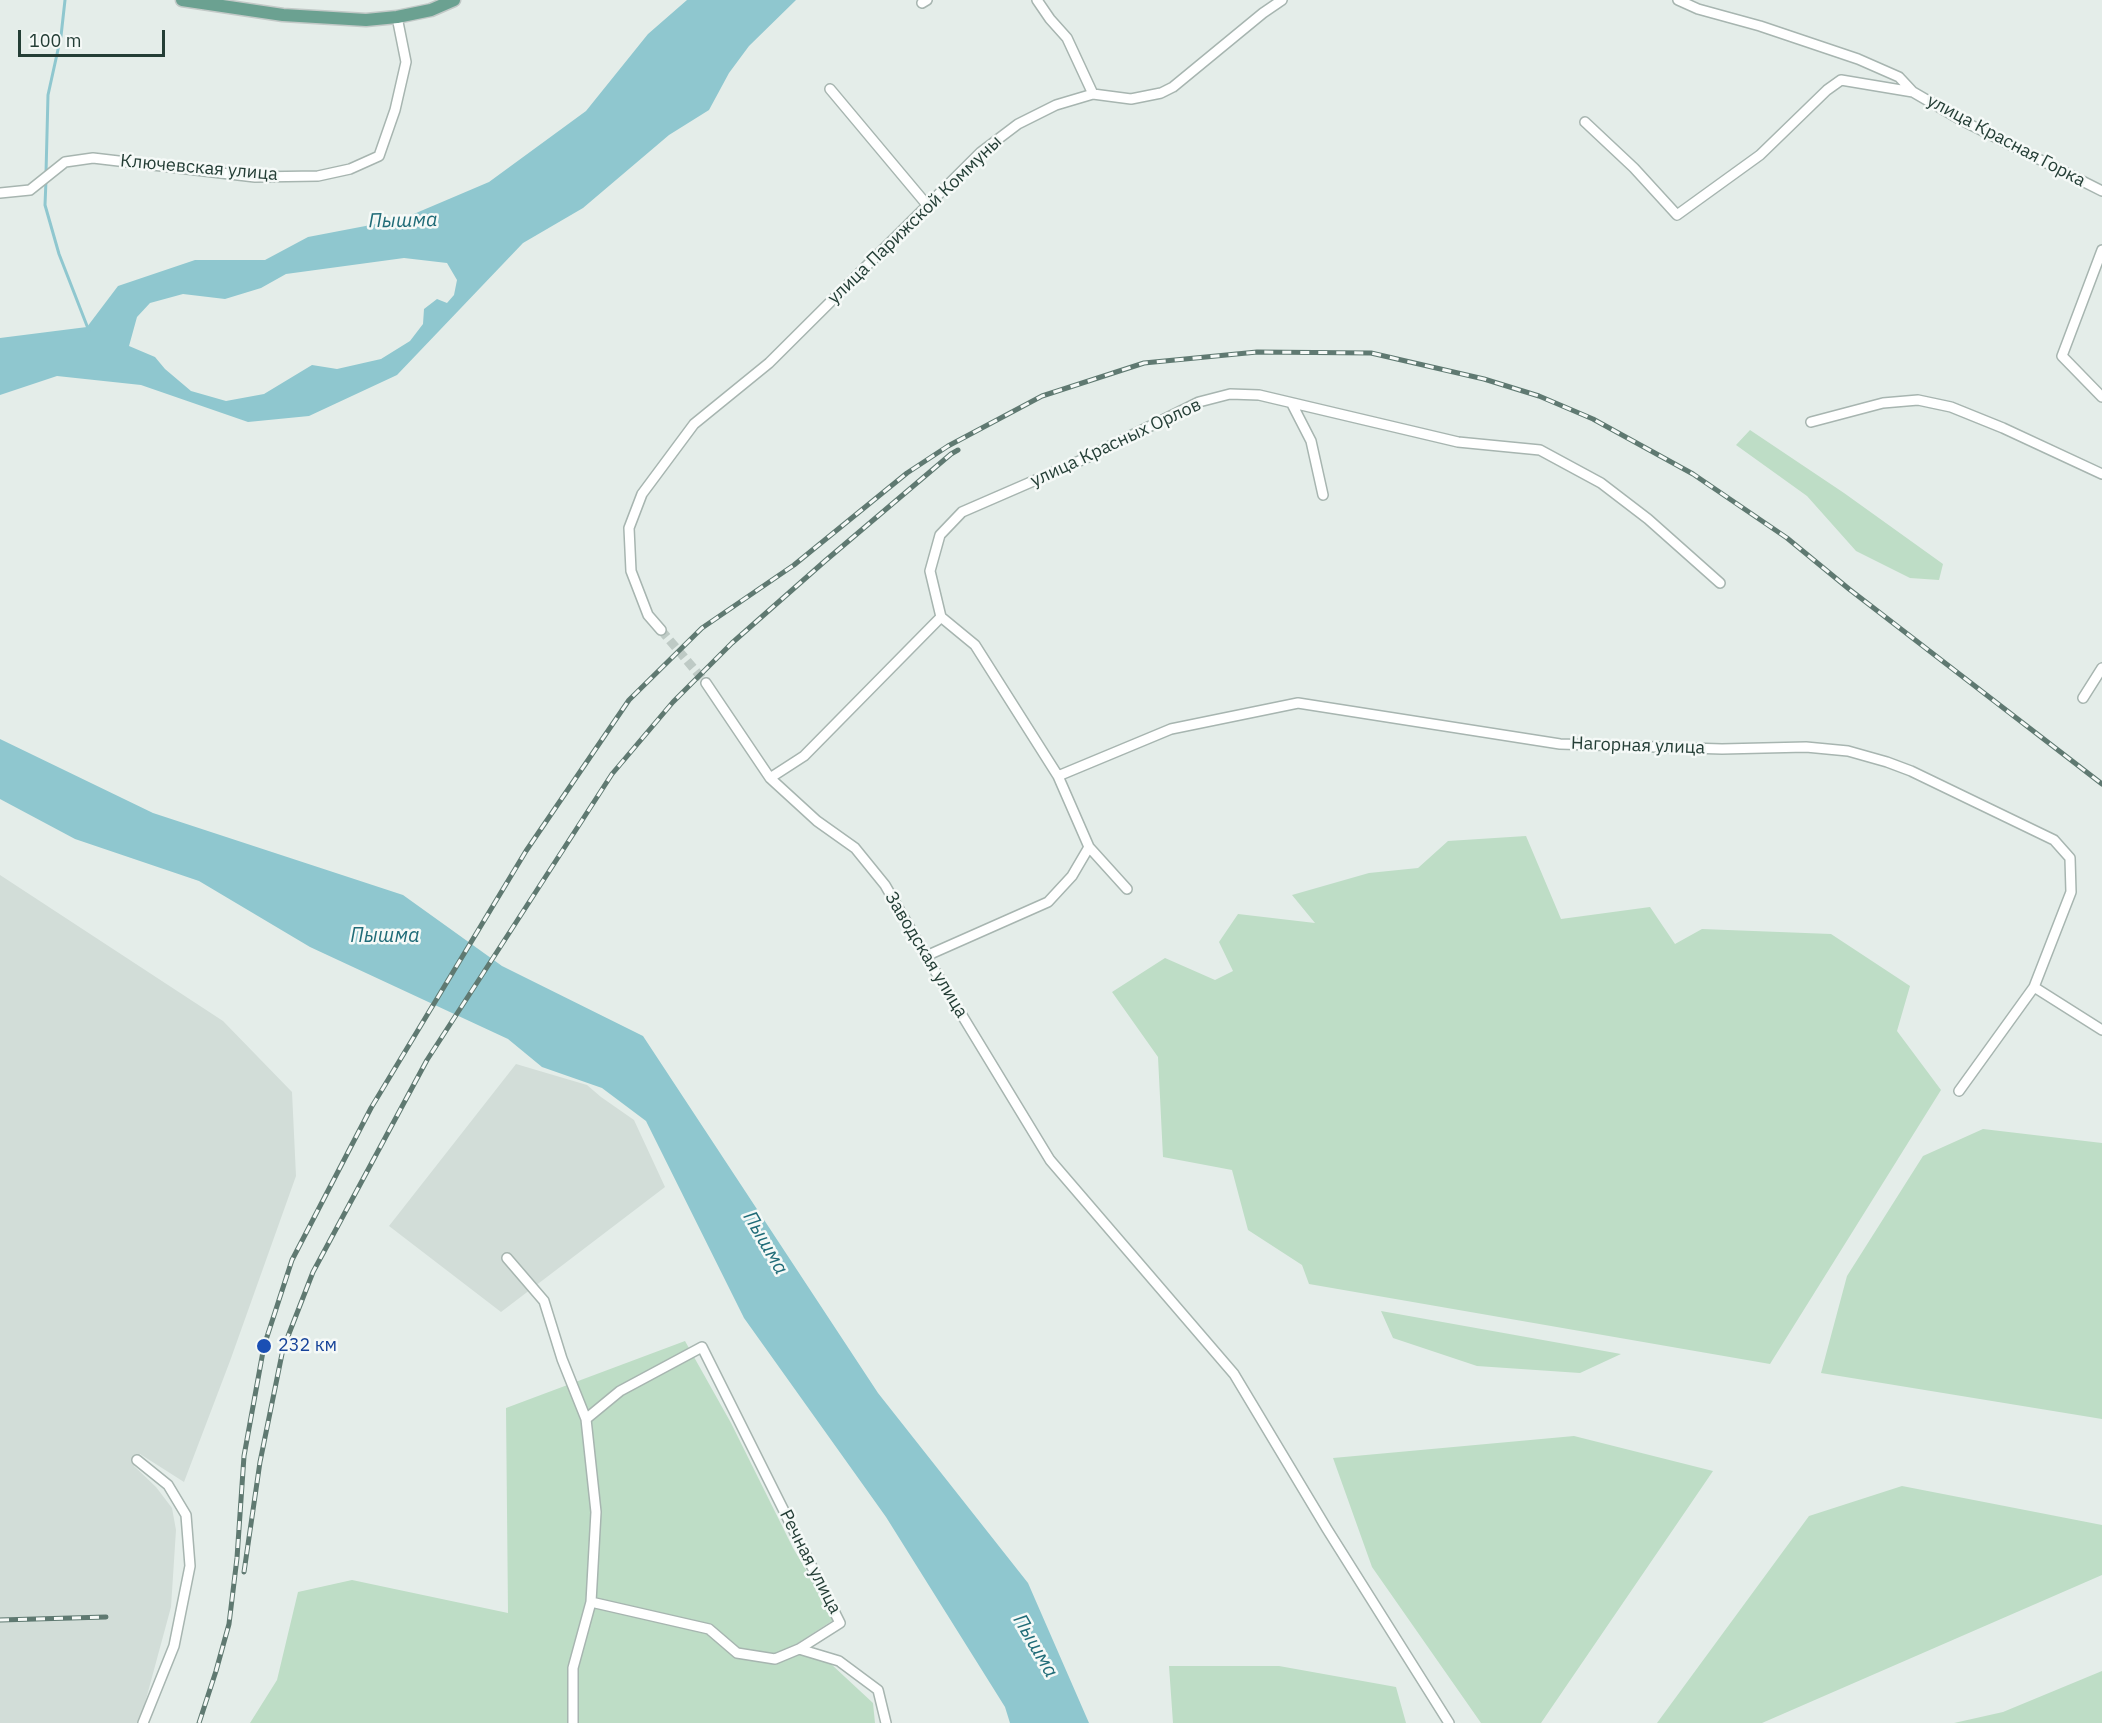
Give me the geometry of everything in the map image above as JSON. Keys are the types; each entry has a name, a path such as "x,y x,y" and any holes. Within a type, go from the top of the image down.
{"main road":[{"path":"182,0 237,4 335,19 366,20 431,10 454,0"}],"street":[{"path":"1037,0 1067,38 1093,94"},
{"name":"улица Парижской Коммуны","path":"661,630 648,615 631,571 629,528 642,494 694,424 770,363 981,152 1018,124 1056,105 1093,94 1131,99 1161,93 1173,87 1282,0"},
{"name":"улица Красная Горка","path":"1678,0 1698,9 1760,26 1858,59 1899,77 1913,92 1963,121 2102,191"},
{"name":"Ключевская улица","path":"0,193 30,190 65,162 93,158 255,177 318,176 351,169 379,156 394,110 406,62 397,17"},
{"path":"1585,122 1634,168 1677,215 1760,155 1840,80 1913,92"},
{"path":"830,88 928,206"},
{"path":"2102,250 2061,356 2102,397"},
{"name":"улица Красных Орлов","path":"941,617 930,571 940,535 962,512 1084,459 1199,402 1230,394 1259,395 1458,442 1540,450 1601,483 1648,519 1720,583"},
{"path":"1811,422 1883,403 1918,400 1951,407 2003,428 2102,474"},
{"path":"1292,404 1311,441 1323,495"},
{"path":"770,778 804,756 941,617 975,645 1058,776 1089,847 1127,889"},
{"path":"2083,698 2102,668"},
{"name":"Заводская улица","path":"706,683 770,778 817,821 855,848 885,885 1050,1160 1234,1374 1327,1529 1449,1723"},
{"name":"Нагорная улица","path":"1058,776 1171,729 1298,703 1560,744 1722,749 1806,747 1848,751 1887,762 1911,771 2054,840 2070,858 2071,892 2034,987 1959,1091"},
{"path":"926,956 1048,902 1072,876 1089,847"},
{"path":"2034,987 2102,1030"},
{"path":"507,1258 544,1301 562,1359 586,1419 596,1512 591,1602 573,1668 573,1723"},
{"name":"Речная улица","path":"586,1419 620,1391 702,1347 840,1623 799,1649"},
{"path":"137,1460 168,1485 186,1515 190,1566 174,1646 143,1723"},
{"path":"591,1602 709,1629 737,1653 775,1659 799,1649 839,1661 878,1690 886,1723"}],"shaded area":[{"path":"0,875 223,1021 292,1092 296,1176 184,1482 140,1454 134,1466 156,1487 172,1508 176,1530 171,1607 142,1714 137,1723 0,1723"},
{"path":"516,1064 587,1085 634,1120 665,1187 501,1312 389,1226"}],"green space":[{"path":"1750,430 1844,493 1943,564 1939,580 1910,578 1856,551 1807,496 1736,445"},
{"path":"1526,836 1561,919 1650,907 1675,944 1702,929 1831,934 1910,986 1897,1031 1941,1090 1770,1364 1309,1284 1302,1265 1248,1230 1232,1170 1163,1157 1158,1057 1112,992 1165,958 1215,980 1233,971 1219,942 1238,914 1315,923 1292,895 1369,873 1418,868 1448,841"},
{"path":"1983,1129 2102,1143 2102,1419 1821,1373 1847,1276 1923,1156"},
{"path":"1381,1311 1621,1354 1580,1373 1477,1366 1393,1338"},
{"path":"685,1341 731,1423 793,1548 835,1619 787,1650 831,1664 873,1703 875,1723 250,1723 277,1680 298,1592 352,1580 508,1613 506,1408"},
{"path":"1574,1436 1713,1471 1541,1723 1481,1723 1372,1567 1333,1458"},
{"path":"1902,1486 2102,1525 2102,1575 1762,1723 1657,1723 1809,1516"},
{"path":"1169,1666 1279,1666 1396,1687 1406,1723 1173,1723"},
{"path":"2102,1671 2102,1723 1954,1723 2003,1712"}],"water":[{"name":"Пышма","path":"687,0 796,0 749,46 729,73 709,110 669,135 583,208 523,243 397,375 309,416 248,422 141,385 57,376 0,395 0,338 87,327 118,286 195,260 265,260 308,237 402,219 489,182 586,111 648,34","holes":["404,258 447,263 457,280 454,295 447,303 437,299 424,309 423,324 410,341 381,359 337,369 312,365 264,394 226,401 191,391 165,369 155,357 129,346 137,317 150,303 183,294 225,299 261,288 286,274"]},
{"name":"Пышма","path":"0,739 153,813 403,895 502,966 643,1036 878,1393 1028,1583 1089,1723 1010,1723 1005,1707 886,1517 744,1318 646,1121 602,1088 542,1067 508,1039 310,947 199,881 75,839 0,799"}],"waterway":[{"path":"46,173 48,95 61,36 65,0"},
{"path":"46,180 45,205 59,254 89,331"}],"tunnel":[{"path":"661,630 706,683"}],"railway":[{"path":"199,1723 229,1624 237,1558 244,1456 264,1346 292,1260 371,1108 526,851 629,700 702,628 794,565 907,473 948,446 1042,396 1144,363 1257,352 1371,353 1484,379 1539,396 1593,419 1693,474 1787,538 1849,589 2102,784"},
{"path":"244,1572 260,1462 283,1349 313,1272 427,1060 612,774 673,702 732,643 825,561 958,450"},
{"path":"0,1620 106,1617"}],"place":[{"name":"232 км","path":"264,1346"}]}
